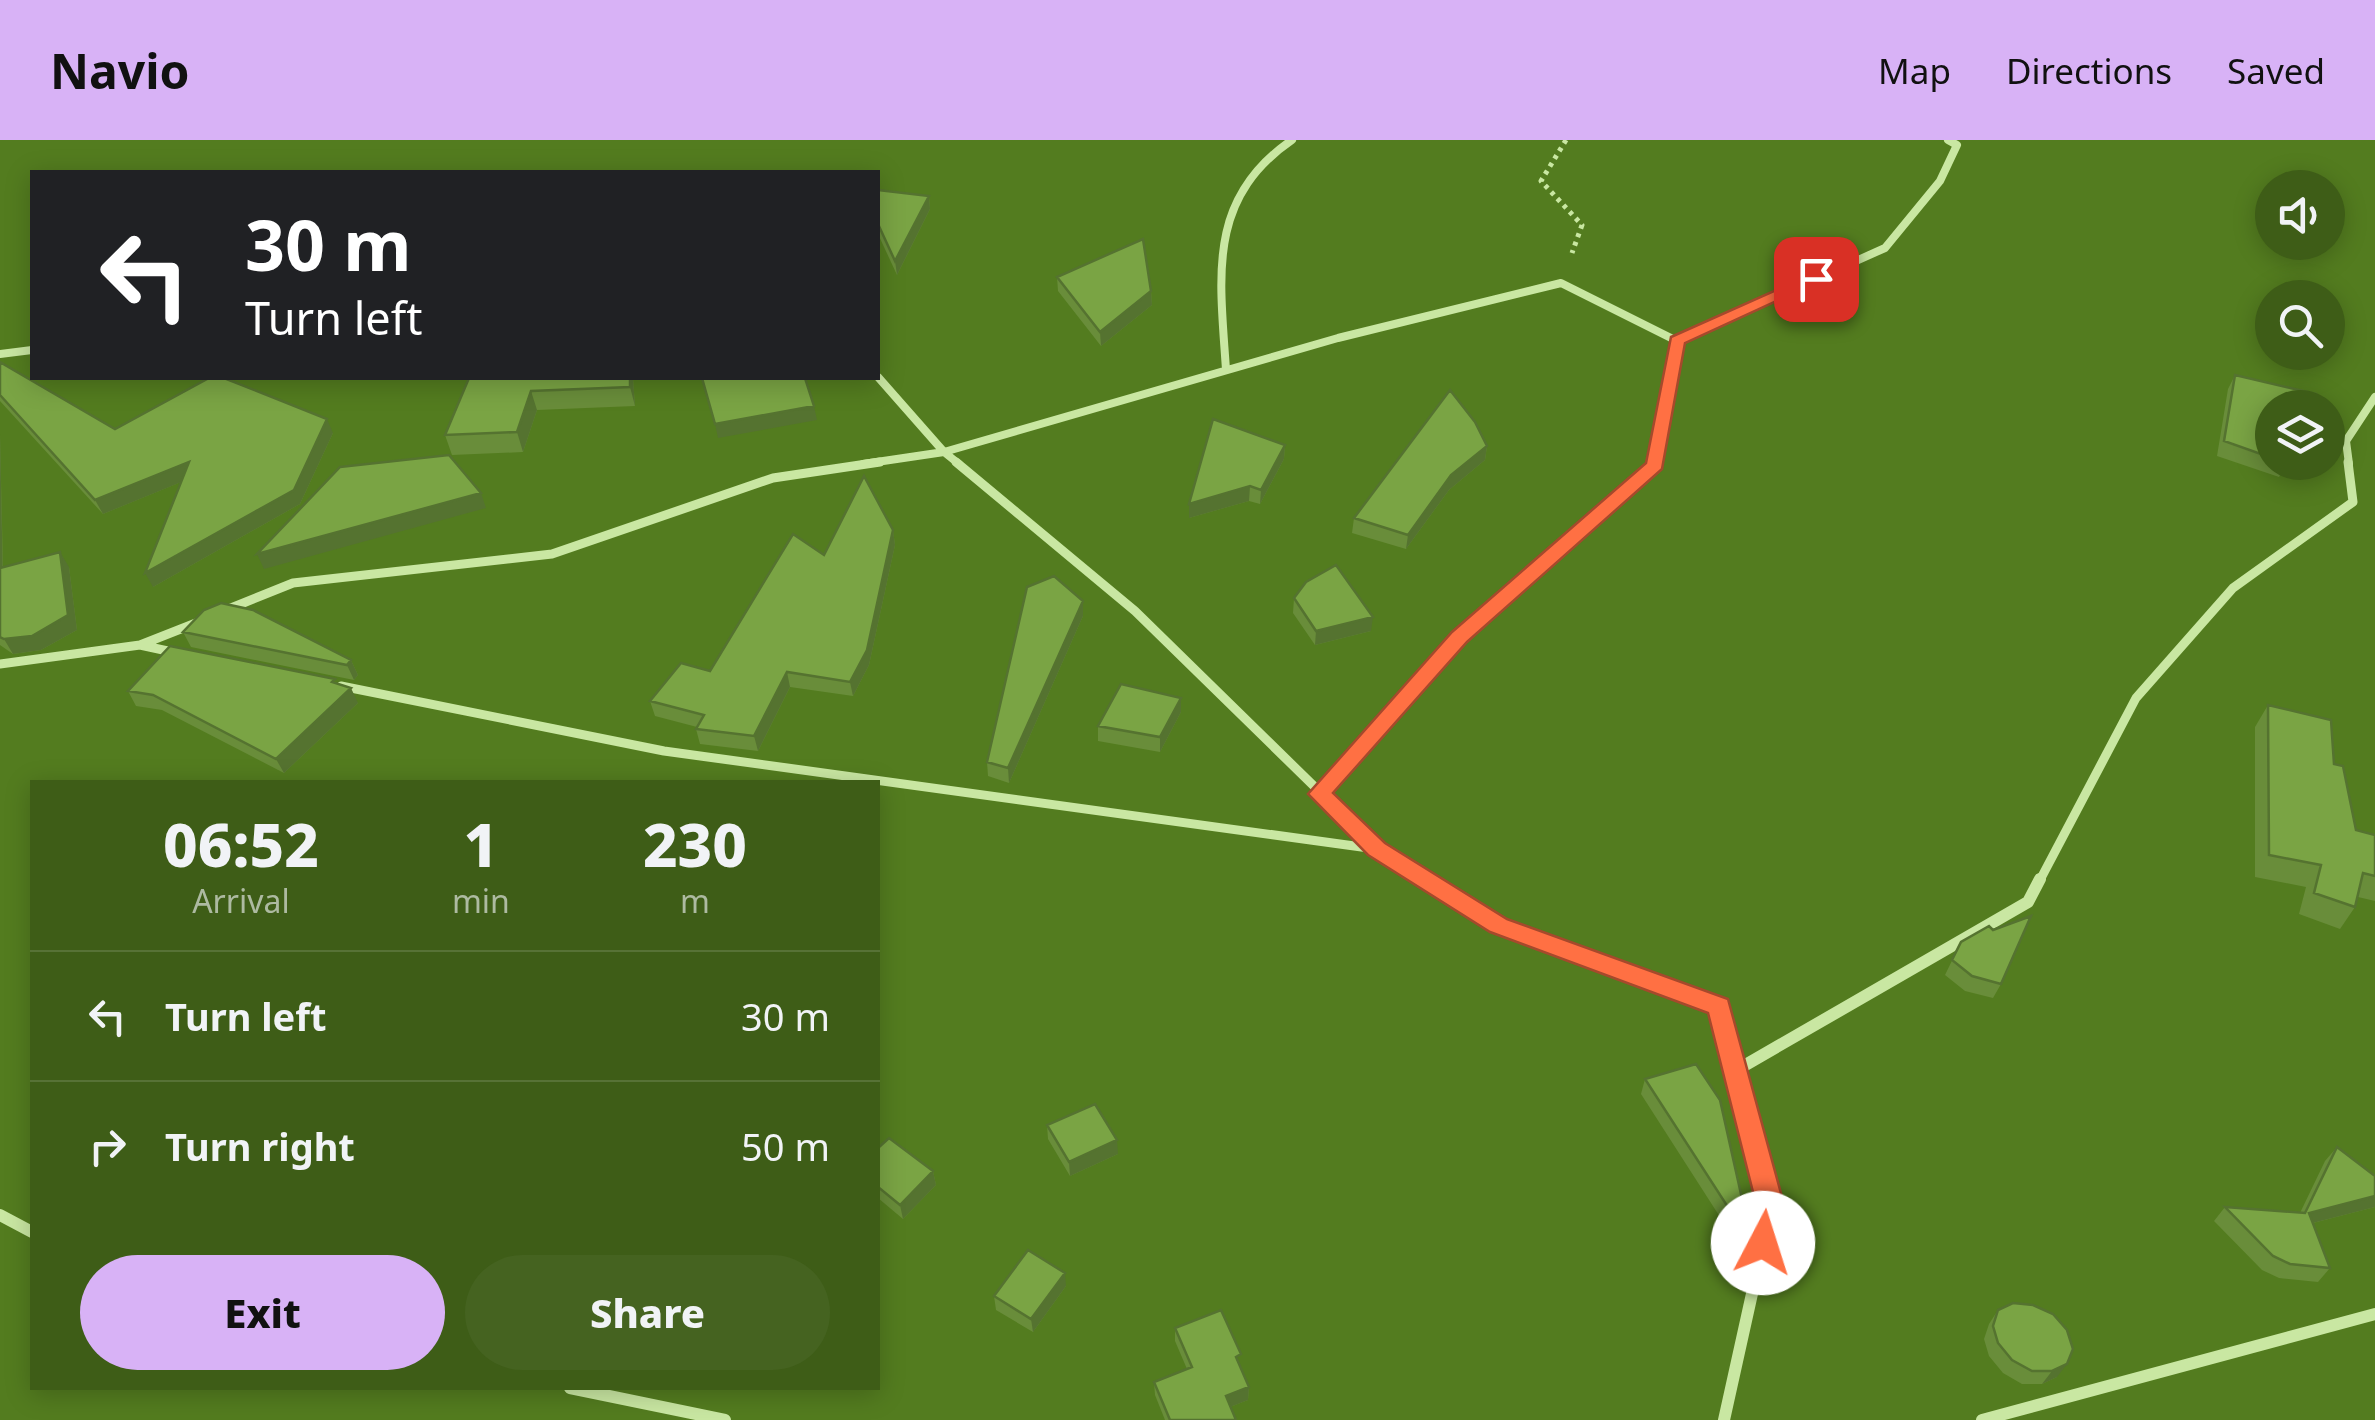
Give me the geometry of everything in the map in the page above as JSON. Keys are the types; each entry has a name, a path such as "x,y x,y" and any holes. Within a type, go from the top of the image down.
{"street":[{"path":"1226,370 1220,249 1238,191 1274,149 1292,140"},
{"path":"0,664 140,646 293,583 552,554 773,478 944,452 1226,370 1561,283 1677,340 1886,248 1940,181 1957,145 1948,140"},
{"path":"1320,794 1459,637 1655,465 1677,340"},
{"path":"0,354 30,350"},
{"path":"880,379 944,452 1135,611 1376,849 1498,926 1719,1006 1771,1208 1724,1420"},
{"path":"1735,1071 2028,902 2136,698 2233,588 2352,502 2346,442 2375,397"},
{"path":"140,646 198,657"},
{"path":"334,684 664,751 875,780"},
{"path":"880,781 1376,849"},
{"path":"0,1215 30,1231"},
{"path":"1982,1420 2375,1314"},
{"path":"580,1390 725,1420"}],"path":[{"path":"1561,283 1582,224 1541,182 1566,140"}],"building":[{"path":"880,190 929,196 895,261 880,228"},
{"path":"1143,239 1151,291 1100,332 1057,277"},
{"path":"0,362 115,429 205,380 229,380 327,419 294,490 145,573 189,462 95,500 0,395"},
{"path":"2235,375 2299,390 2255,390 2255,452 2224,441"},
{"path":"468,380 630,380 630,387 531,391 517,432 445,435"},
{"path":"703,380 806,380 814,406 715,424"},
{"path":"1450,390 1475,422 1487,446 1451,475 1408,535 1354,518"},
{"path":"1213,419 1285,445 1261,490 1250,486 1189,504"},
{"path":"449,455 481,493 257,554 340,467"},
{"path":"864,476 893,530 867,650 850,682 787,672 754,736 696,729 704,715 650,701 681,663 710,671 793,534 824,555"},
{"path":"60,552 68,615 32,636 0,637 0,568"},
{"path":"1336,565 1373,617 1316,631 1294,598 1306,582"},
{"path":"1054,576 1083,601 1008,768 987,762 1027,587"},
{"path":"221,603 253,610 351,660 347,665 183,632 204,610"},
{"path":"170,646 335,679 332,682 351,688 276,759 153,695 128,691"},
{"path":"1121,684 1181,698 1160,737 1098,726"},
{"path":"2268,705 2331,720 2334,764 2343,766 2356,830 2375,835 2375,876 2363,873 2355,907 2314,893 2321,865 2269,855"},
{"path":"2031,916 2001,984 1972,976 1952,960 1961,942 1989,926 1993,930"},
{"path":"1696,1064 1720,1100 1749,1230 1744,1232 1645,1079"},
{"path":"1095,1104 1117,1140 1069,1162 1047,1125"},
{"path":"889,1138 933,1171 900,1205 880,1189 880,1146"},
{"path":"2337,1147 2375,1176 2375,1196 2309,1213 2330,1268 2290,1264 2273,1256 2225,1207 2305,1213"},
{"path":"1028,1250 1065,1273 1031,1319 994,1296"},
{"path":"2013,1303 2033,1305 2053,1314 2067,1330 2073,1349 2067,1364 2052,1371 2032,1371 2012,1360 1998,1343 1993,1326 1998,1310"},
{"path":"1221,1310 1241,1354 1236,1357 1249,1387 1226,1396 1236,1420 1170,1420 1154,1382 1192,1367 1175,1328"}],"route":[{"path":"1763,1243 1771,1208 1719,1006 1498,926 1376,849 1320,794 1459,637 1655,465 1677,340 1816,279"}]}
